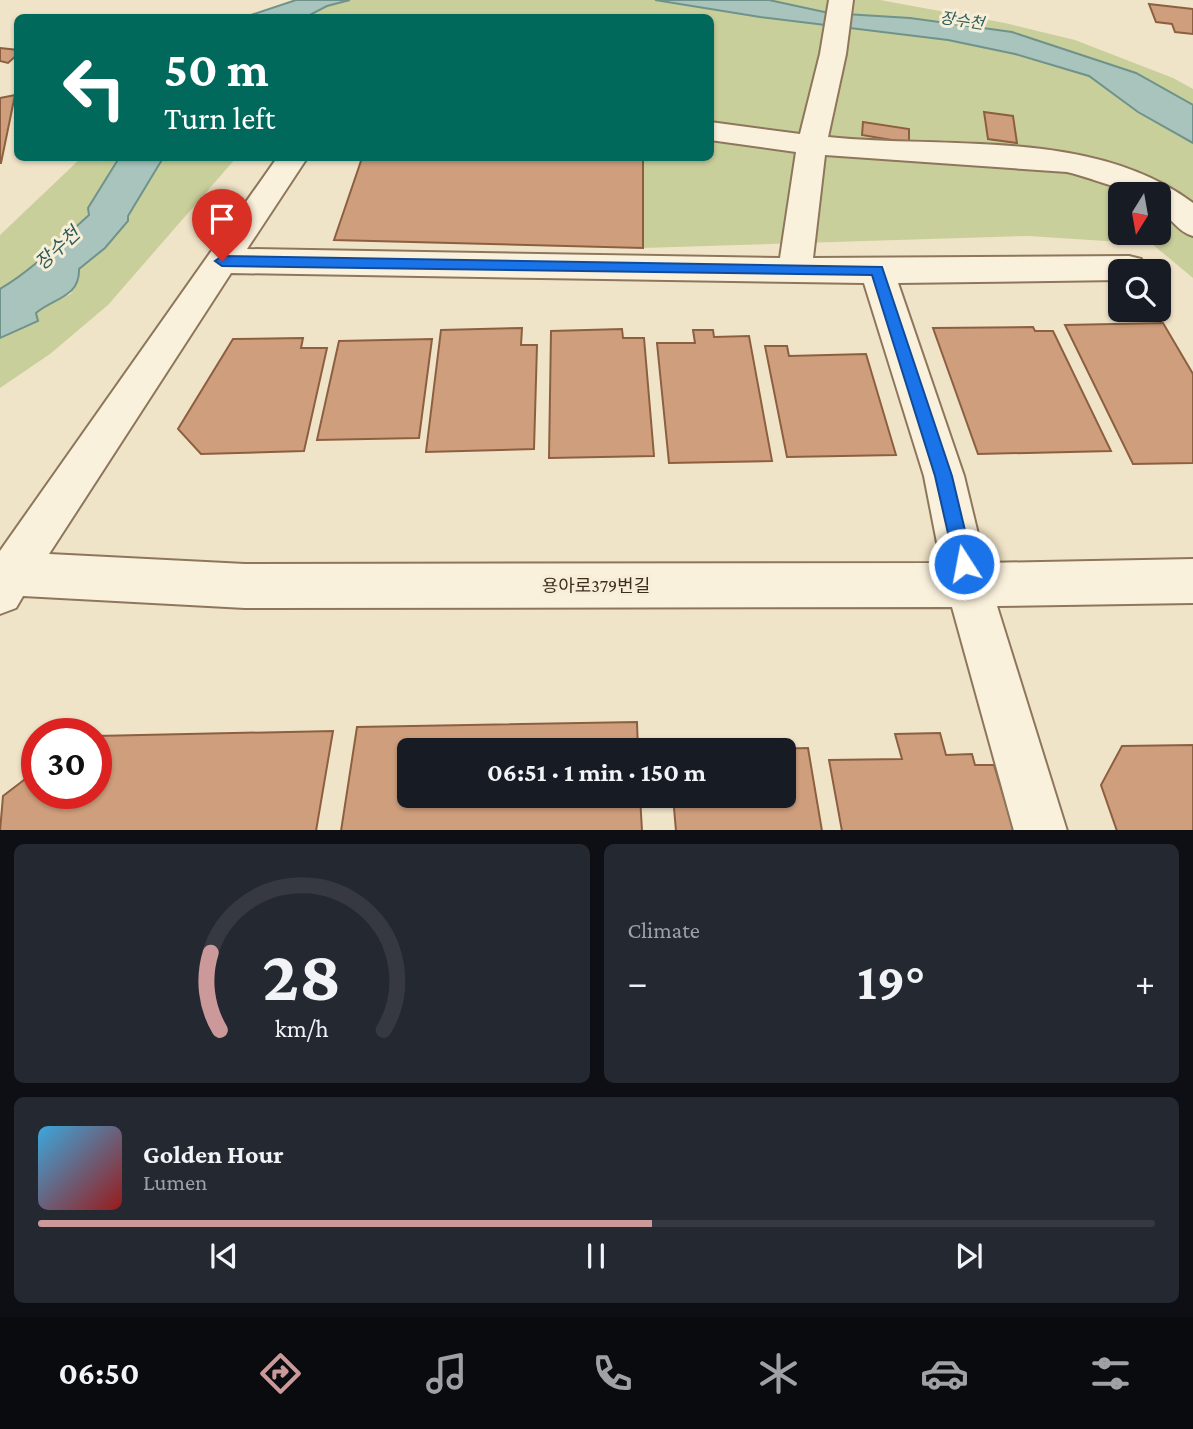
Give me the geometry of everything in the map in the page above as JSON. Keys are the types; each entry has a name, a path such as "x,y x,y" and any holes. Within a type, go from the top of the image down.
{"street":[{"path":"795,271 811,147 833,54 841,0"},
{"path":"714,132 811,147 952,156 1034,156 1137,182"},
{"path":"3,579 290,161"},
{"path":"1171,203 1181,209 1193,225"},
{"path":"222,261 795,271 1108,268"},
{"path":"877,270 944,476 968,585 1041,830"},
{"name":"용아로379번길","path":"3,579 245,586 968,585 1193,581"}],"green space":[{"path":"350,0 655,0 760,17 948,40 1015,54 1089,76 1138,112 1193,143 1193,278 1153,245 1171,245 1171,182 1108,182 1108,241 1028,236 643,248 643,161 714,161 714,14 313,14 327,6"},
{"path":"769,0 880,0 1005,23 1075,40 1173,78 1193,89 1193,105 1136,73 1012,32 910,18 829,13"},
{"path":"78,161 117,161 88,208 90,214 36,263 0,289 0,235"},
{"path":"161,161 233,161 108,305 50,354 0,388 0,338 38,321 36,313 48,304 71,294 79,269 105,248"}],"water":[{"path":"296,0 350,0 327,6 312,14 254,14"},
{"path":"655,0 769,0 829,13 910,18 1012,32 1136,73 1193,105 1193,143 1138,112 1089,76 1015,54 948,40 760,17"},
{"name":"장수천","path":"117,161 161,161 128,216 128,221 105,248 79,269 78,278 71,291 36,313 38,321 0,338 0,289 36,263 89,215 88,208"}],"building":[{"path":"1149,4 1193,9 1193,34 1175,32 1172,24 1156,22"},
{"path":"0,48 14,50 14,58 8,63 0,61"},
{"path":"14,95 1,163 0,163 0,98"},
{"path":"984,112 1013,116 1017,143 988,139"},
{"path":"863,122 909,129 909,143 862,135"},
{"path":"361,161 643,161 643,248 334,240"},
{"path":"1163,323 1193,374 1193,463 1133,464 1065,325"},
{"path":"1033,327 1035,331 1053,331 1111,451 978,454 933,328"},
{"path":"522,328 521,345 537,345 534,449 426,452 441,330"},
{"path":"622,329 623,338 644,338 654,456 549,458 551,331"},
{"path":"693,330 713,330 714,337 749,336 772,461 669,463 657,343 695,343"},
{"path":"303,338 301,348 327,348 304,451 201,454 178,429 233,339"},
{"path":"432,339 419,438 317,440 339,341"},
{"path":"765,346 787,346 789,356 866,354 896,455 787,457"},
{"path":"637,722 638,738 397,738 397,808 641,808 642,830 341,830 357,727"},
{"path":"333,731 316,830 0,830 3,796 21,782 21,809 112,809 112,736"},
{"path":"940,733 946,755 972,754 975,765 994,765 1014,830 842,830 829,760 902,759 895,734"},
{"path":"1193,745 1193,830 1117,830 1101,785 1122,746"},
{"path":"796,748 808,748 822,830 676,830 674,808 796,808"}],"route":[{"path":"222,261 767,271 877,270 944,476 964,564"}]}
